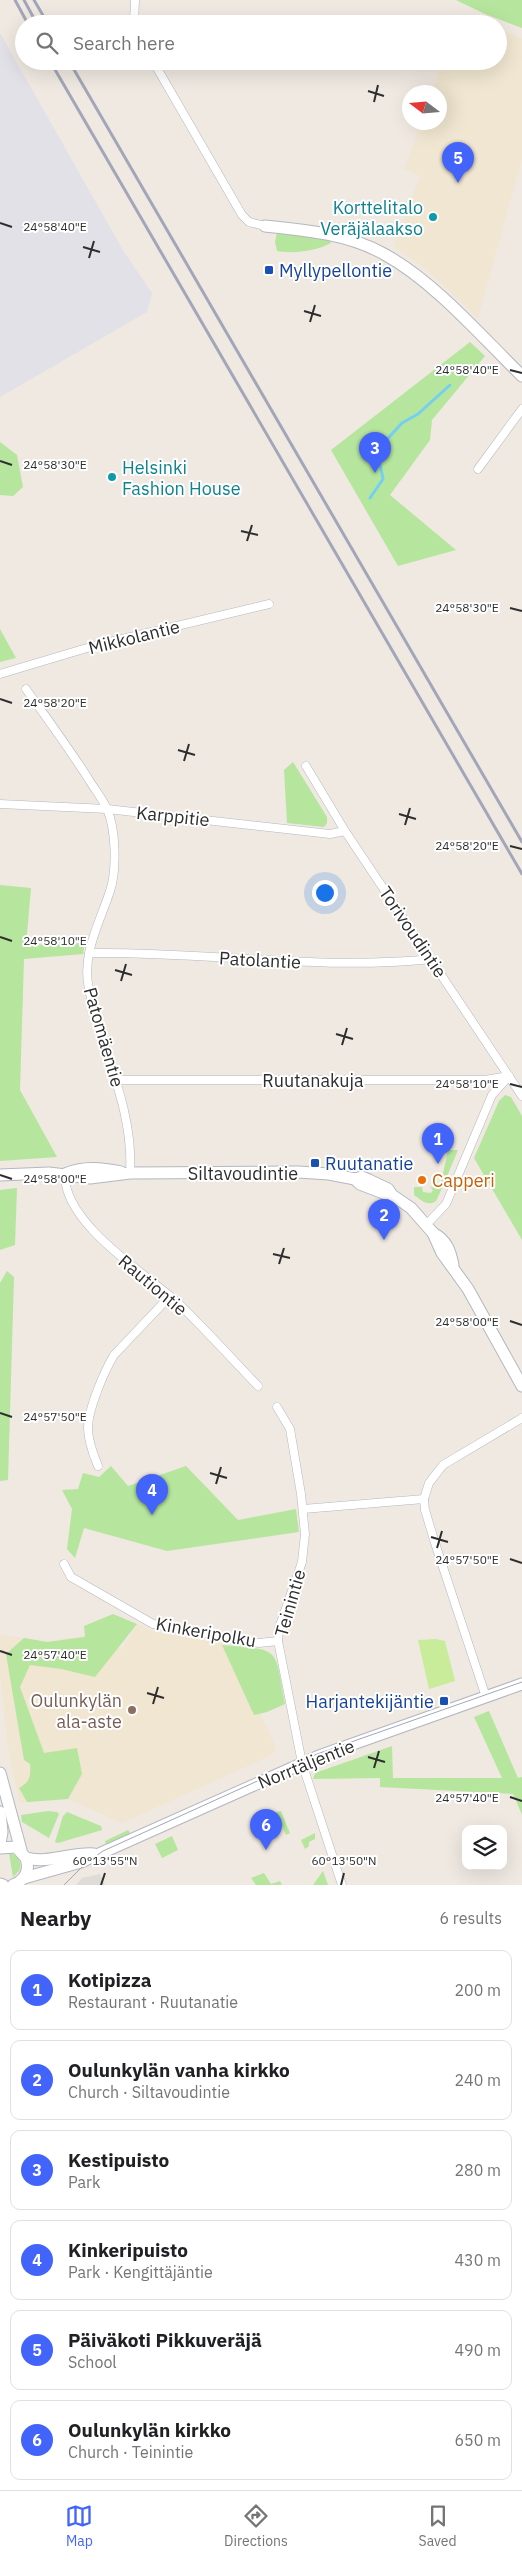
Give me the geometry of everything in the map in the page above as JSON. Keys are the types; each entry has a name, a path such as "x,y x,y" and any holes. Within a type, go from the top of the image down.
{"street":[{"path":"135,15 136,0"},
{"path":"158,70 240,211 249,222 330,235 384,254 433,291 522,376"},
{"path":"478,469 522,409"},
{"name":"Mikkolantie","path":"0,674 97,645 269,604"},
{"name":"Patomäentie","path":"26,689 107,809 114,857 114,879 89,953 88,988 117,1080 130,1141 130,1173"},
{"name":"Torivoudintie","path":"306,766 345,831 522,1096"},
{"name":"Karppitie","path":"0,804 107,809 330,834 345,831"},
{"name":"Patolantie","path":"89,953 186,954 291,963 348,964 432,959"},
{"path":"429,1229 446,1204 492,1095 509,1076"},
{"name":"Ruutanakuja","path":"117,1080 485,1080 509,1076"},
{"name":"Siltavoudintie","path":"0,1175 65,1174 90,1178 130,1173 298,1172 329,1174 355,1179 360,1184 379,1192 392,1194 411,1208 429,1229 442,1253 454,1267 522,1386"},
{"name":"Rautiontie","path":"65,1174 65,1190 82,1216 114,1252 170,1296 258,1386"},
{"path":"98,1466 92,1452 88,1424 108,1367 114,1355 170,1296"},
{"name":"Teinintie","path":"277,1407 290,1429 302,1509 305,1546 280,1628 278,1641 302,1763 342,1885"},
{"path":"486,1697 434,1540 425,1510 424,1499 429,1483 443,1465 522,1418"},
{"path":"302,1509 424,1499"},
{"name":"Kinkeripolku","path":"64,1564 71,1577 153,1624 259,1643 278,1641"},
{"name":"Norrtäljentie","path":"20,1882 66,1867 302,1763 522,1684"},
{"path":"0,1773 28,1870 20,1882"},
{"path":"0,1812 2,1832 0,1846"},
{"name":"Norrtäljentie","path":"0,1846 10,1846 24,1854 47,1860 82,1853 94,1854"}],"shaded area":[{"path":"507,32 522,39 522,159 478,318 426,269 394,246 420,176 404,169 418,130 447,130 447,85 434,85 440,70 507,70"},
{"path":"0,33 15,59 15,70 21,70 124,252 152,293 147,312 0,397"},
{"name":"Oulunkylän ala-aste","path":"137,1624 154,1632 223,1643 229,1646 275,1745 275,1751 272,1755 122,1823 68,1799 20,1803 8,1748 0,1675 0,1635 50,1641 86,1635 122,1649"},
{"path":"100,1874 105,1885 76,1885 82,1878"}],"green space":[{"path":"456,0 522,0 522,28 507,22 507,15 485,14"},
{"path":"277,232 329,240 331,243 305,251 277,251 275,242"},
{"path":"470,342 485,356 432,420 430,440 390,495 456,550 398,566 331,450"},
{"path":"0,442 17,455 23,487 13,496 0,495"},
{"path":"0,629 16,658 0,662"},
{"path":"293,762 327,817 327,823 324,827 287,823 284,770"},
{"path":"0,885 31,888 26,945 85,943 83,954 24,959 20,1090 57,1157 0,1161"},
{"path":"505,1095 511,1097 522,1116 522,1240 474,1158 499,1101"},
{"path":"448,1150 458,1150 445,1181 441,1183"},
{"path":"414,1187 422,1187 423,1192 431,1193 433,1190 430,1187 442,1188 436,1201 430,1203 414,1195"},
{"path":"17,1188 15,1245 0,1250 0,1190"},
{"path":"7,1271 14,1277 8,1480 0,1481 0,1283"},
{"path":"111,1466 128,1486 186,1466 238,1520 296,1509 299,1532 167,1551 84,1528 75,1558 67,1549 72,1509 62,1490 78,1489 83,1473 99,1477"},
{"path":"113,1614 137,1624 95,1677 61,1669 30,1665 20,1687 44,1753 77,1748 82,1774 68,1799 27,1802 19,1788 29,1778 30,1764 24,1760 6,1654 24,1638 47,1642 85,1637 84,1626"},
{"path":"436,1639 445,1641 455,1681 429,1689 418,1640"},
{"path":"222,1645 256,1648 272,1655 279,1671 285,1704 267,1712 254,1715"},
{"path":"489,1711 518,1778 522,1777 522,1815 513,1794 380,1787 380,1778 313,1779 315,1773 392,1746 393,1778 502,1778 474,1717"},
{"path":"48,1811 59,1814 49,1838 22,1822 21,1815"},
{"path":"281,1811 290,1833 286,1835 276,1812"},
{"path":"67,1812 101,1826 102,1830 58,1843 55,1842 63,1816"},
{"path":"128,1830 131,1834 106,1845 105,1841"},
{"path":"315,1833 315,1839 309,1842 309,1846 305,1849 301,1840"},
{"path":"172,1836 178,1850 162,1858 155,1844"},
{"path":"9,1853 17,1857 20,1862 19,1871 13,1877"},
{"path":"323,1871 328,1885 313,1885"},
{"path":"264,1873 271,1884 280,1881 282,1885 256,1885 251,1878"}],"waterway":[{"path":"370,498 383,479 378,454 380,447 402,423 418,414 450,385"}],"tram line":[{"path":"64,1885 86,1863 103,1851 317,1754 522,1682"}],"railway":[{"path":"15,0 23,15"},
{"path":"24,0 32,15"},
{"path":"34,0 43,15"},
{"path":"55,70 522,874"},
{"path":"74,70 522,842"}],"place":[{"name":"Päiväkoti Pikkuveräjä","path":"458,183"},
{"name":"Korttelitalo Veräjälaakso","path":"433,217"},
{"name":"Myllypellontie","path":"269,270"},
{"name":"Kestipuisto","path":"375,473"},
{"name":"Helsinki Fashion House","path":"112,477"},
{"name":"Ruutanatie","path":"315,1163"},
{"name":"Kotipizza","path":"438,1164"},
{"name":"Capperi","path":"422,1180"},
{"name":"Oulunkylän vanha kirkko","path":"384,1240"},
{"name":"Kinkeripuisto","path":"152,1515"},
{"name":"Harjantekijäntie","path":"444,1701"},
{"name":"Oulunkylän ala-aste","path":"132,1710"},
{"name":"Oulunkylän kirkko","path":"266,1850"}]}
